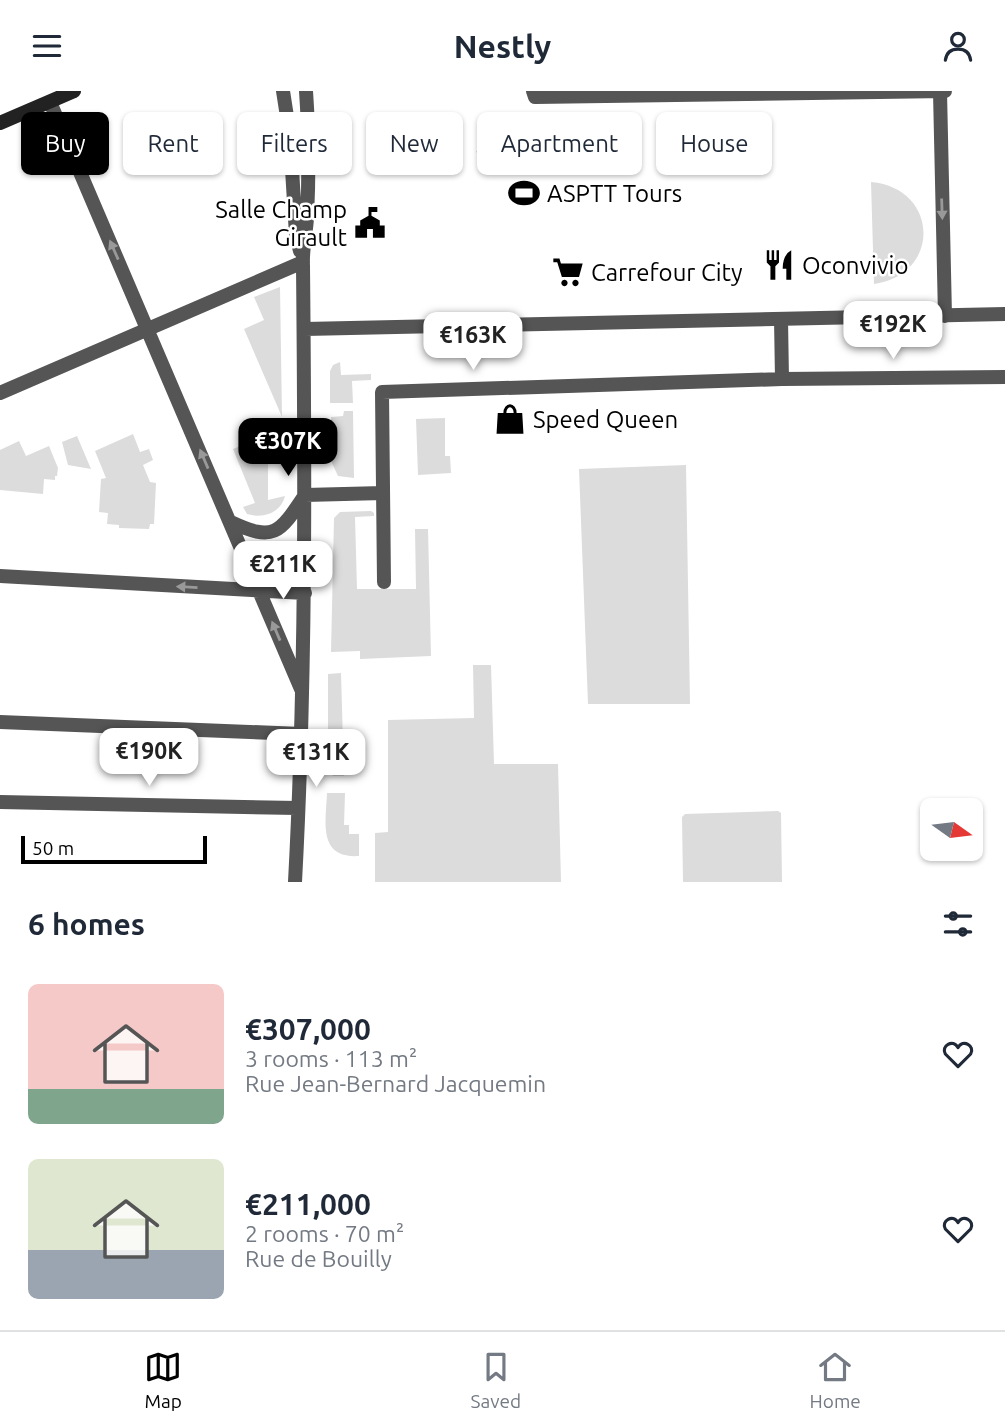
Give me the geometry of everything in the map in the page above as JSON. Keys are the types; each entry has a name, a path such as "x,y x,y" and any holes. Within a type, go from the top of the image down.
{"main road":[{"path":"0,123 74,91"}],"street":[{"path":"283,91 290,136 296,235 303,262"},
{"path":"295,882 303,693 303,262 309,146 306,91"},
{"path":"534,94 942,92 945,316"},
{"path":"50,102 303,693"},
{"path":"0,393 303,262"},
{"path":"305,329 1005,314"},
{"path":"781,319 782,379"},
{"path":"384,582 382,392 782,379 1005,377"},
{"path":"305,495 383,493"},
{"path":"230,522 253,532 269,534 278,529 305,495"},
{"path":"0,576 304,593"},
{"path":"0,722 301,734"},
{"path":"0,802 297,809"}],"shaded area":[{"path":"871,182 893,188 910,199 920,214 924,231 921,249 912,265 896,277 874,284"},
{"path":"280,287 282,417 244,329 264,320 254,297"},
{"path":"340,362 341,375 371,374 371,380 352,381 353,403 330,403 330,371 333,365"},
{"path":"344,411 353,411 354,478 338,476 332,463 331,417 343,416"},
{"path":"445,418 445,456 450,456 451,473 418,475 416,419"},
{"path":"133,434 140,452 149,449 153,460 143,465 150,482 156,483 154,524 150,524 149,529 119,528 119,525 107,524 108,513 99,512 101,479 106,478 95,451"},
{"path":"268,435 268,500 285,496 280,507 270,513 259,516 247,514 243,507 255,503 233,449"},
{"path":"77,436 91,469 68,465 62,442"},
{"path":"19,441 26,456 49,446 58,468 57,476 55,480 44,479 43,494 0,490 0,450"},
{"path":"686,465 690,704 588,704 579,469"},
{"path":"371,511 374,516 355,517 357,589 416,589 415,529 428,529 431,656 360,659 360,651 331,652 334,518 340,512"},
{"path":"285,545 288,575 285,579 276,581 268,577 258,550"},
{"path":"473,665 491,665 494,764 558,764 561,882 375,882 375,833 388,832 388,720 474,718"},
{"path":"341,673 344,776 333,776 328,770 328,674"},
{"path":"327,793 345,793 344,825 349,825 349,834 359,834 359,856 346,855 330,845 326,826"},
{"path":"781,813 782,882 683,882 682,817 685,814"}],"place":[{"name":"ASPTT Tours","path":"524,193"},
{"name":"Salle Champ Girault","path":"370,223"},
{"name":"Oconvivio","path":"779,265"},
{"name":"Carrefour City","path":"568,272"},
{"name":"Speed Queen","path":"510,419"}]}
